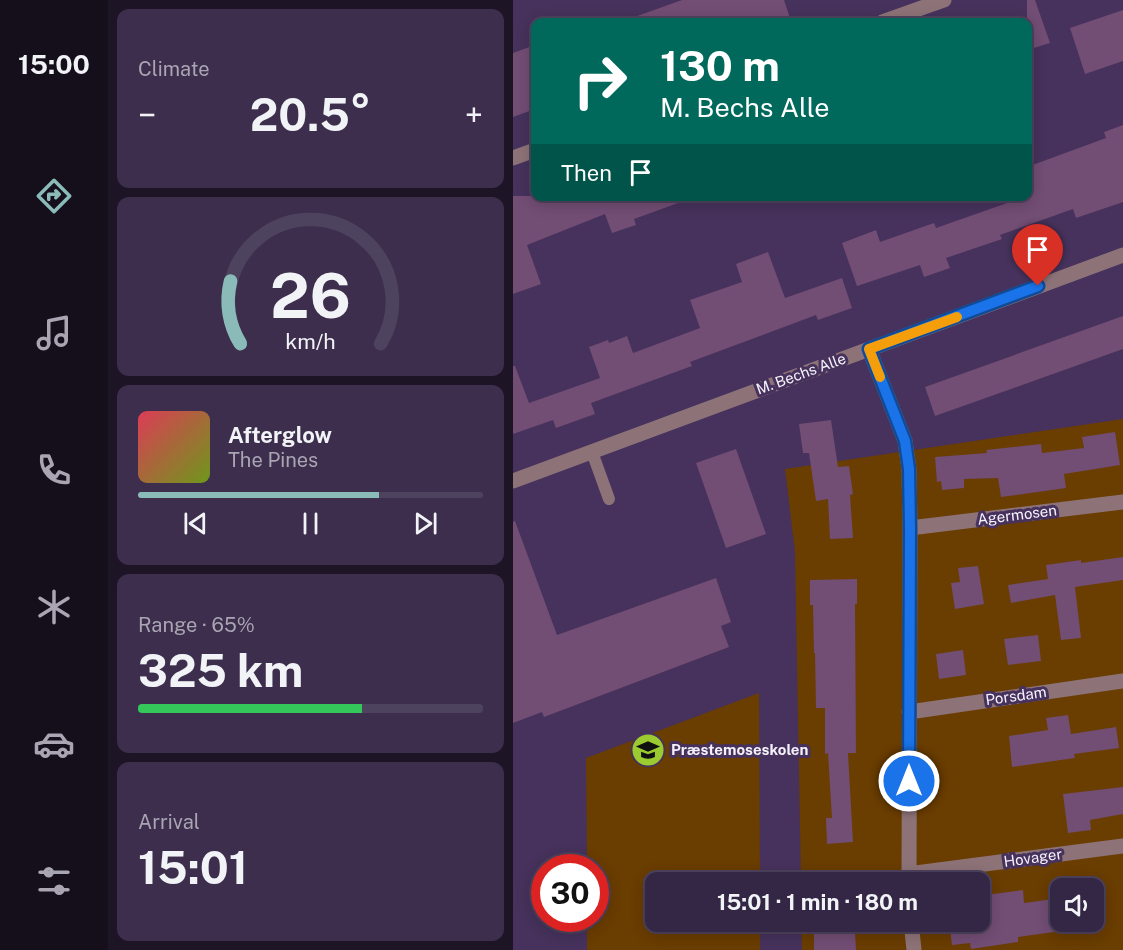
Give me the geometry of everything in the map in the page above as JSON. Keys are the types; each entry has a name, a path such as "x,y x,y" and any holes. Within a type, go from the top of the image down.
{"street":[{"path":"893,18 943,0"},
{"path":"513,158 531,151"},
{"name":"M. Bechs Alle","path":"513,481 1123,255"},
{"path":"869,349 905,441 909,469 908,872"},
{"name":"Agermosen","path":"910,528 1123,502"},
{"name":"Porsdam","path":"909,712 1123,681"},
{"name":"Hovager","path":"948,872 1123,846"},
{"path":"912,932 913,950"}],"lane":[{"path":"592,452 609,499"}],"shaded area":[{"path":"1123,419 1123,950 802,950 801,932 990,932 990,872 801,872 795,552 785,469"},
{"path":"759,693 760,872 645,872 645,932 760,932 760,950 587,950 587,932 609,932 609,854 587,854 586,758"}],"building":[{"path":"682,0 784,0 790,18 632,18"},
{"path":"1027,0 1035,0 1050,43 1032,48 1032,18 1027,18"},
{"path":"1123,10 1123,61 1085,74 1070,28"},
{"path":"531,46 531,110 513,117 513,53"},
{"path":"1123,125 1123,202 1076,218 1073,209 1000,235 1002,239 946,258 950,268 924,277 920,265 857,286 842,243 876,230 880,242 934,223 936,228 1010,201 1032,201 1032,165 1106,138 1104,132"},
{"path":"513,196 531,196 531,201 684,201 634,219 636,225 612,233 605,214 527,245 541,284 513,294"},
{"path":"768,252 785,298 842,278 852,308 818,320 816,315 690,362 692,366 591,403 595,414 556,428 553,420 513,434 513,366 515,366 529,403 600,378 589,347 627,336 633,353 700,328 690,300 742,282 736,264"},
{"path":"1123,316 1123,349 935,416 925,387"},
{"path":"831,420 838,467 849,466 853,494 850,495 853,538 830,539 828,499 816,501 809,453 803,453 799,424"},
{"path":"1115,432 1120,465 1064,474 1066,488 1001,497 998,478 964,479 964,488 942,490 941,481 937,482 935,457 987,453 986,450 1041,444 1042,453 1084,448 1082,437"},
{"path":"736,449 766,534 726,548 696,463"},
{"path":"515,521 557,635 716,578 731,622 721,626 729,647 544,717 542,712 513,723 513,522"},
{"path":"1123,557 1123,580 1075,587 1081,638 1061,640 1055,595 1011,603 1008,585 1048,579 1046,565"},
{"path":"978,566 984,604 955,609 951,583 960,582 958,568"},
{"path":"857,579 857,604 855,604 856,753 848,753 853,842 827,844 826,818 832,818 828,753 825,754 825,708 816,708 813,605 810,605 810,580"},
{"path":"1038,635 1041,661 1008,665 1004,639"},
{"path":"963,650 966,675 939,679 936,654"},
{"path":"1068,715 1071,734 1116,727 1119,748 1074,754 1075,758 1012,767 1009,736 1048,730 1046,718"},
{"path":"1123,787 1123,814 1090,820 1091,830 1068,833 1063,794"},
{"path":"1023,890 1024,903 1050,899 1050,932 1054,932 1018,937 1018,942 971,949 970,943 952,945 950,932 990,932 990,894"},
{"path":"855,932 856,950 814,950 814,933"}],"slow traffic":[{"path":"880,377 869,349 957,317"}],"place":[{"name":"Præstemoseskolen","path":"648,750"}],"route":[{"path":"909,781 908,455 905,441 869,349 1038,286"}]}
